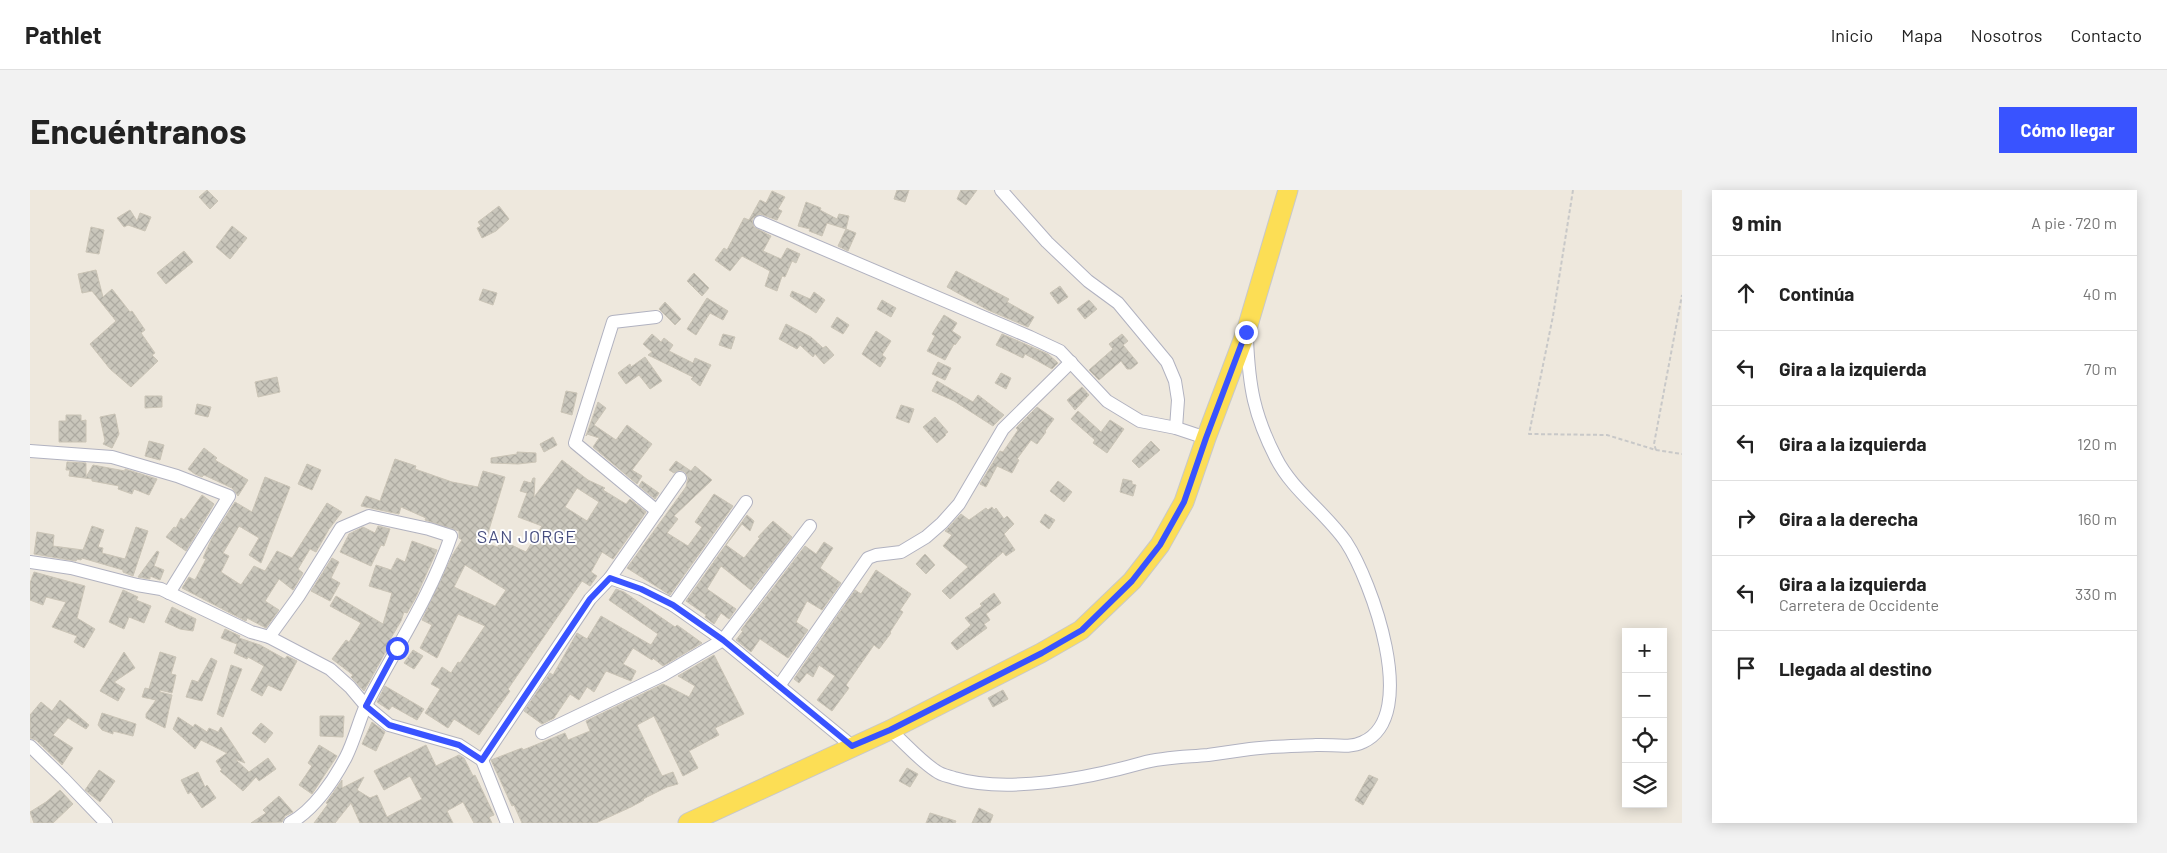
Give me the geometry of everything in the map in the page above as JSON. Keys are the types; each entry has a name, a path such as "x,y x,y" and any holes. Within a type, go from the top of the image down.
{"main road":[{"path":"688,823 890,730 1042,653 1082,630 1132,581 1160,545 1184,502 1246,332 1288,190"}],"street":[{"path":"1001,190 1047,242 1088,282 1118,303 1167,362 1175,381 1178,400 1176,428"},
{"path":"760,222 1060,351 1107,401 1140,421 1176,428 1206,438"},
{"path":"656,317 613,322 576,443 657,511"},
{"path":"890,730 937,772 965,781 1025,784 1100,773 1150,761 1252,748 1326,744 1344,746 1363,743 1378,733 1387,716 1388,665 1384,632 1374,604 1346,542 1301,492 1277,461 1252,400 1246,332"},
{"path":"779,686 868,558 876,555 901,552 926,537 942,523 959,504 1003,429 1071,362"},
{"path":"30,451 112,457 177,476 229,496 169,593"},
{"path":"482,760 590,599 610,578 680,478"},
{"path":"673,605 746,502"},
{"path":"269,637 298,597 341,528 369,516 429,529 451,536 431,585 366,706 346,757 325,790 298,818 290,823"},
{"path":"542,733 664,675 723,640 810,526"},
{"path":"30,562 71,568 137,585 161,589 251,632 269,637 330,669 350,686 366,706 389,725 459,745 482,760 507,823"},
{"path":"610,578 641,589 673,605 723,640 852,746"},
{"path":"30,746 106,823"}],"path":[{"path":"1573,190 1553,316 1529,434 1608,435 1656,450 1682,454"},
{"path":"1656,450 1654,444 1682,295"}],"building":[{"path":"207,190 218,201 210,209 199,197"},
{"path":"897,190 909,190 905,202 894,199"},
{"path":"961,190 977,190 966,205 957,199"},
{"path":"772,191 785,197 778,209 782,211 777,220 760,214 752,219 754,227 771,236 763,251 781,259 787,248 800,254 796,263 792,261 785,277 782,276 777,291 765,286 770,271 742,256 730,271 715,260 724,248 727,250 744,218 749,220 760,200 766,203"},
{"path":"806,202 821,208 820,210 837,219 839,214 849,216 846,229 827,223 822,236 809,231 810,229 798,226"},
{"path":"499,206 509,219 496,231 482,238 477,228 481,226 478,222"},
{"path":"130,210 137,221 140,213 151,217 145,231 128,225 124,227 117,218"},
{"path":"232,226 247,238 230,259 216,247"},
{"path":"91,227 104,230 99,254 86,252"},
{"path":"846,229 856,233 848,251 838,246"},
{"path":"184,251 193,262 166,284 157,273"},
{"path":"96,270 103,297 112,289 130,312 132,311 145,330 141,333 155,353 152,355 158,361 131,387 110,369 90,344 116,321 92,291 82,293 78,274"},
{"path":"956,271 1009,299 1007,302 1034,317 1028,327 988,310 947,287"},
{"path":"694,273 709,288 702,296 687,281"},
{"path":"1060,286 1068,297 1058,304 1050,293"},
{"path":"483,289 497,293 493,305 479,300"},
{"path":"792,291 810,299 814,292 825,300 816,313 790,296"},
{"path":"707,298 728,311 723,320 710,313 696,335 687,329"},
{"path":"882,300 896,308 891,317 877,309"},
{"path":"1089,300 1097,309 1085,319 1077,309"},
{"path":"665,302 681,319 675,325 659,309"},
{"path":"944,315 957,323 952,331 961,337 954,344 945,360 927,351 935,336 932,334"},
{"path":"837,317 849,325 843,334 831,327"},
{"path":"786,324 811,337 823,348 826,346 834,355 824,364 815,354 813,357 800,345 797,349 779,339"},
{"path":"876,331 891,341 882,355 886,358 880,367 862,354"},
{"path":"652,334 661,342 664,338 673,345 669,351 693,363 695,358 711,365 700,386 691,379 693,377 648,355 652,352 643,344"},
{"path":"723,334 735,337 731,349 719,345"},
{"path":"1002,334 1048,354 1058,363 1052,369 1025,354 1023,358 996,345"},
{"path":"1122,334 1128,341 1123,345 1138,363 1131,369 1127,369 1121,361 1099,380 1089,370 1113,349 1109,344"},
{"path":"645,357 662,381 650,389 639,375 626,384 618,373 630,364 631,367"},
{"path":"938,362 951,368 945,380 932,374"},
{"path":"1001,373 1011,378 1006,389 995,383"},
{"path":"277,377 280,392 258,397 255,382"},
{"path":"937,381 973,402 978,395 1004,415 993,426 954,401 932,391"},
{"path":"1082,387 1089,395 1075,410 1067,400"},
{"path":"566,391 577,393 572,415 561,412"},
{"path":"145,396 162,396 162,407 145,408"},
{"path":"598,402 606,408 594,425 616,440 627,425 652,444 632,470 642,476 637,484 593,447 599,438 587,434 586,436"},
{"path":"197,404 211,407 208,417 195,414"},
{"path":"901,405 914,409 909,423 896,418"},
{"path":"1037,407 1054,419 1046,432 1037,444 1031,440 1017,459 1019,460 1012,473 997,466 986,487 980,484 1000,451 1003,452 1018,430 1016,428"},
{"path":"1078,411 1101,432 1110,420 1124,429 1107,453 1093,443 1095,440 1071,419"},
{"path":"115,414 119,434 112,448 103,444 105,441 100,417"},
{"path":"66,415 81,415 81,421 86,420 86,442 59,442 59,421 66,421"},
{"path":"935,417 948,432 937,443 923,427"},
{"path":"553,437 557,445 544,452 540,444"},
{"path":"149,441 164,445 160,460 145,456"},
{"path":"1151,441 1160,450 1139,468 1132,461"},
{"path":"204,448 217,458 215,460 248,480 238,496 232,488 204,475 202,477 195,474 188,469"},
{"path":"517,452 536,453 536,462 518,464 491,463 491,458 517,454"},
{"path":"395,459 416,466 415,469 452,482 478,487 483,471 505,477 485,543 498,547 501,540 526,552 542,526 518,517 527,493 520,491 524,481 531,483 533,478 535,478 534,497 562,460 588,480 605,488 603,490 626,504 630,499 646,512 613,559 602,552 591,572 597,576 590,586 582,581 479,735 454,719 448,728 425,713 440,689 431,684 442,667 451,673 485,626 458,614 437,658 420,648 432,625 422,620 453,554 462,540 459,538 459,531 425,520 426,518 401,507 399,514 361,506 366,496 380,501","holes":["577,488 599,502 587,521 565,507","465,565 506,590 495,606 454,587"]},
{"path":"676,461 691,471 695,466 712,480 674,516 678,519 667,533 688,546 702,527 695,522 714,494 733,506 670,595 627,568 686,487 688,478 685,472 680,470 674,473 669,470"},
{"path":"67,462 86,463 86,477 93,465 125,471 125,469 157,479 149,495 134,489 132,494 118,489 119,486 92,481 92,479 69,476 70,470 66,470"},
{"path":"307,464 321,470 312,490 298,484"},
{"path":"265,477 290,487 261,563 249,555 259,538 239,526 223,553 229,556 221,572 241,585 254,566 265,571 277,551 292,558 327,503 342,512 329,529 316,552 310,549 298,569 303,573 293,590 279,579 265,601 279,610 266,628 247,618 246,621 182,588 189,577 195,580 206,559 203,558 212,538 235,502 252,512"},
{"path":"1123,479 1132,481 1132,484 1136,485 1133,496 1120,492"},
{"path":"642,481 659,493 655,499 639,486"},
{"path":"1058,481 1072,492 1064,502 1050,491"},
{"path":"202,495 214,504 186,551 166,537 174,527 176,528 181,518 184,520"},
{"path":"992,507 994,510 996,508 1004,519 1007,516 1014,524 1004,534 1015,550 1006,556 1003,552 950,599 942,591 968,567 943,546 952,535 945,531 961,514 969,520 986,508 988,510"},
{"path":"1045,514 1055,520 1049,529 1040,522"},
{"path":"747,515 754,521 750,531 742,524 726,545 744,558 760,538 758,537 773,521 792,537 751,590 721,566 707,589 736,609 729,619 721,613 714,624 705,617 706,615 686,601"},
{"path":"92,526 104,530 98,547 103,548 102,553 125,559 136,527 148,531 133,576 123,572 123,570 82,558 76,561 34,554 37,532 54,535 53,546 83,550"},
{"path":"378,526 390,529 384,546 381,545 371,566 340,552 349,534 363,527 375,533"},
{"path":"412,541 437,550 416,597 407,613 404,612 388,643 390,644 364,691 351,677 353,675 332,659 346,640 349,642 361,623 330,606 336,596 383,624 392,593 369,586 376,565 391,570 397,558 405,562"},
{"path":"824,542 833,548 820,568 841,583 822,610 807,601 796,622 808,630 788,658 760,639 751,652 736,640 743,631 741,630 805,546 816,554"},
{"path":"157,551 159,552 154,566 164,570 160,580 150,576 150,579 138,577"},
{"path":"925,554 935,565 926,574 916,564"},
{"path":"332,558 339,562 331,578 340,583 330,601 311,591"},
{"path":"876,570 911,594 900,610 903,612 891,633 879,649 874,645 846,685 849,688 832,711 817,700 835,676 819,665 813,677 807,673 799,683 794,679 855,590 861,594"},
{"path":"34,572 85,586 77,618 95,629 84,648 74,642 77,636 52,627 66,602 46,597 43,605 30,600 30,583"},
{"path":"616,589 624,592 675,627 677,625 702,643 663,666 653,658 652,660 633,648 623,664 636,671 631,681 606,671 594,692 587,687 579,700 570,694 554,718 542,724 524,711 550,673 553,675 577,633 587,639 601,616 651,645 658,634 609,600"},
{"path":"123,590 138,597 136,600 151,606 144,623 129,617 124,629 109,622"},
{"path":"994,593 1001,603 986,614 990,620 984,624 987,628 957,650 951,643 971,625 965,618 982,606 980,604"},
{"path":"172,607 196,619 193,631 180,629 165,622"},
{"path":"225,629 240,636 239,638 260,645 285,659 287,656 297,661 281,691 268,685 262,696 251,690 264,666 248,657 247,659 234,653 237,644 221,638"},
{"path":"413,650 423,656 414,669 404,663"},
{"path":"124,652 135,668 114,682 125,689 118,701 100,691"},
{"path":"160,652 176,657 171,674 176,675 172,693 160,690 160,692 172,695 165,728 146,718 146,714 156,700 142,697 145,688 149,689"},
{"path":"714,655 744,714 715,728 719,735 689,751 698,768 683,776 654,716 637,725 662,776 673,772 678,784 667,787 631,807 596,823 522,823 491,760 522,748 523,750 565,733 568,740 590,731 586,721 663,684 689,697 695,686 678,676"},
{"path":"211,658 217,661 202,701 186,697 192,680 198,682"},
{"path":"231,665 242,669 223,717 217,714"},
{"path":"385,686 424,709 417,720 392,706 389,710 377,702"},
{"path":"1003,690 1008,699 993,707 988,698"},
{"path":"60,700 89,725 86,729 68,718 53,735 73,748 62,765 36,740 30,738 30,715 41,702 52,711"},
{"path":"102,713 136,724 133,736 113,731 113,734 102,730 98,725"},
{"path":"320,716 344,716 343,737 320,736"},
{"path":"178,717 193,727 195,724 207,732 209,728 218,732 221,727 245,763 235,759 249,772 268,758 276,769 259,781 256,777 243,791 220,771 222,770 216,761 227,753 201,740 195,749 173,729"},
{"path":"372,722 385,732 376,751 362,744"},
{"path":"261,723 273,733 265,743 252,733"},
{"path":"319,745 337,756 312,794 299,785 312,766 308,763"},
{"path":"426,745 436,766 459,755 464,758 473,776 475,775 494,815 489,817 492,823 474,823 463,802 447,811 453,823 360,823 351,803 335,823 314,823 342,780 342,788 364,777 357,790 370,798 377,795 387,817 422,799 410,776 384,790 374,771"},
{"path":"907,768 918,774 910,787 899,781"},
{"path":"99,770 115,781 100,802 85,790"},
{"path":"198,772 205,787 207,785 216,798 202,808 191,792 188,794 181,780"},
{"path":"1369,775 1378,779 1363,805 1355,800"},
{"path":"60,790 73,804 53,823 34,823 30,812"},
{"path":"279,796 293,812 285,816 282,822 251,823 266,813 263,810"},
{"path":"979,808 993,815 990,823 972,823"},
{"path":"930,813 956,821 955,823 926,823"}],"district":[{"name":"SAN JORGE","path":"527,537"}],"route":[{"path":"397,648 366,706 389,725 459,745 482,760 590,599 610,578 641,589 673,605 723,640 852,746 890,730 1042,653 1082,630 1132,581 1160,545 1184,502 1246,332"}]}
